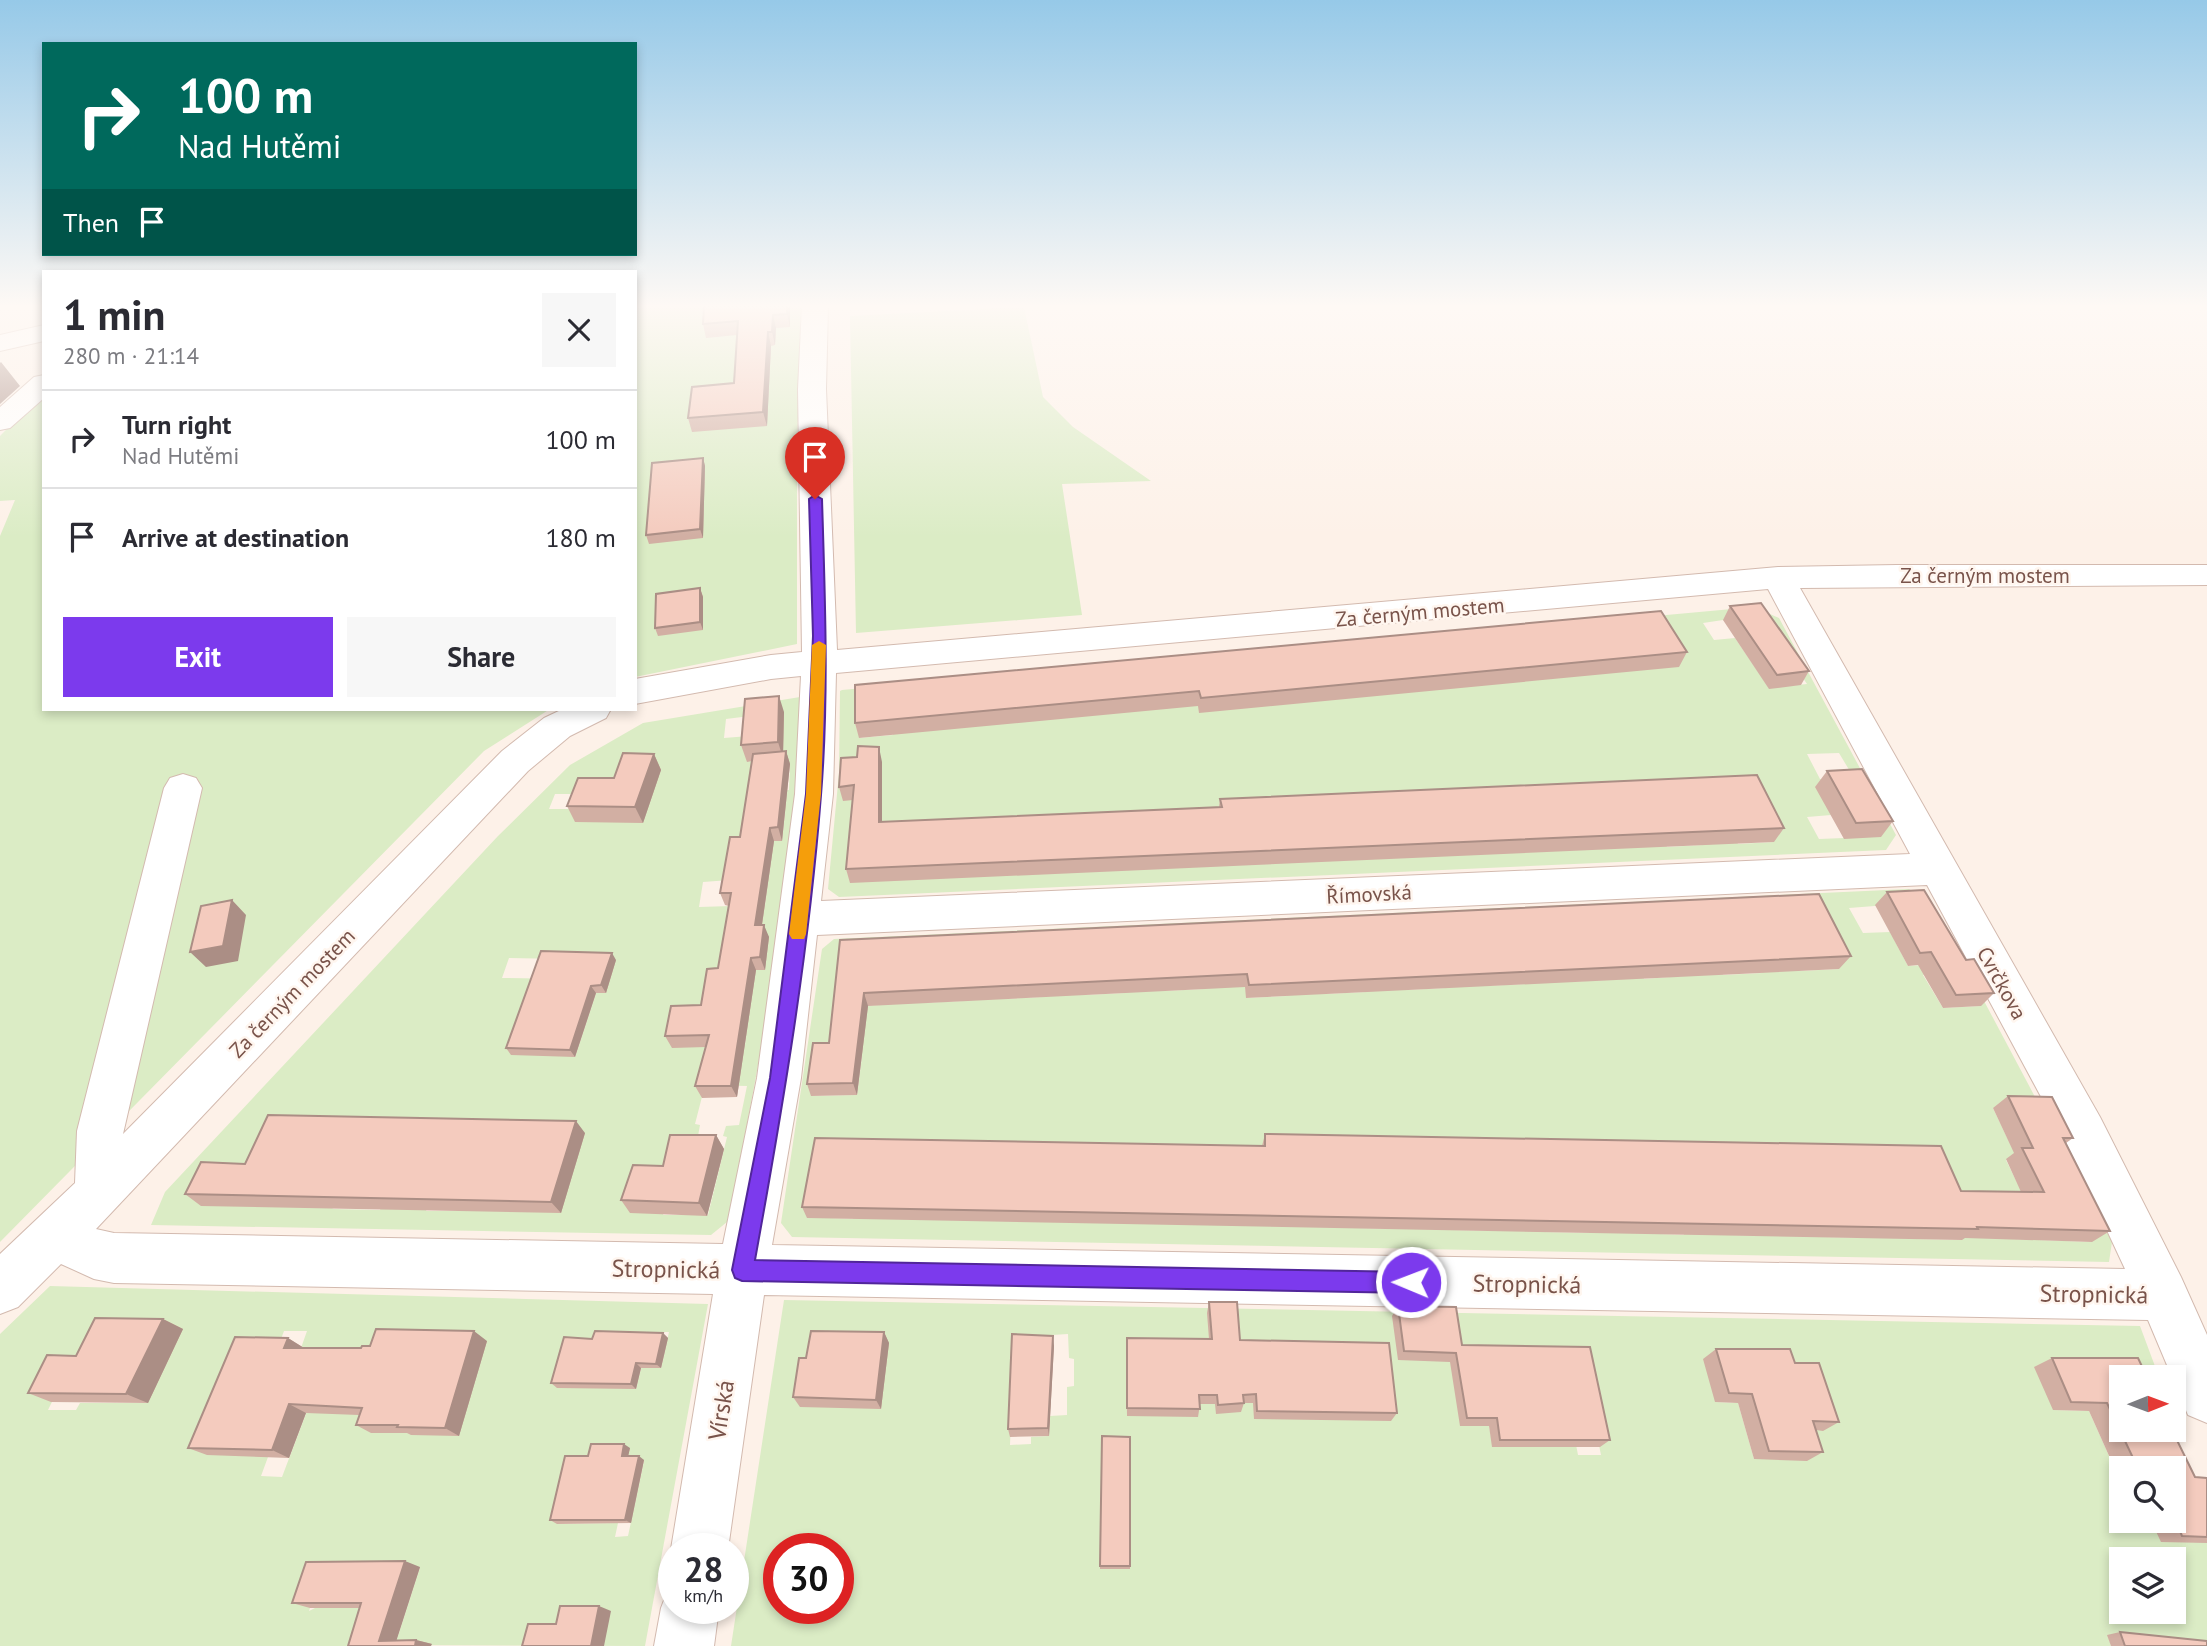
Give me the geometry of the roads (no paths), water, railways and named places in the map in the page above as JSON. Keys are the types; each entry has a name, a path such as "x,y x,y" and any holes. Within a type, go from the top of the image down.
{"street":[{"name":"Vírská","path":"701,1533 742,1270 779,1078 814,794 819,663 812,383"},
{"path":"0,422 42,385"},
{"name":"Za černým mostem","path":"637,692 730,674 819,663 1374,616 1778,578 1897,575 2207,575"},
{"name":"Cvrčkova","path":"1778,578 2084,1132 2163,1296 2207,1396"},
{"name":"Za černým mostem","path":"0,1289 99,1193 515,761 557,727 589,711"},
{"path":"99,1193 100,1131 183,788"},
{"name":"Římovská","path":"800,919 1938,869"},
{"name":"Stropnická","path":"56,1235 94,1254 114,1258 2163,1296"},
{"path":"684,1646 687,1624"}]}
